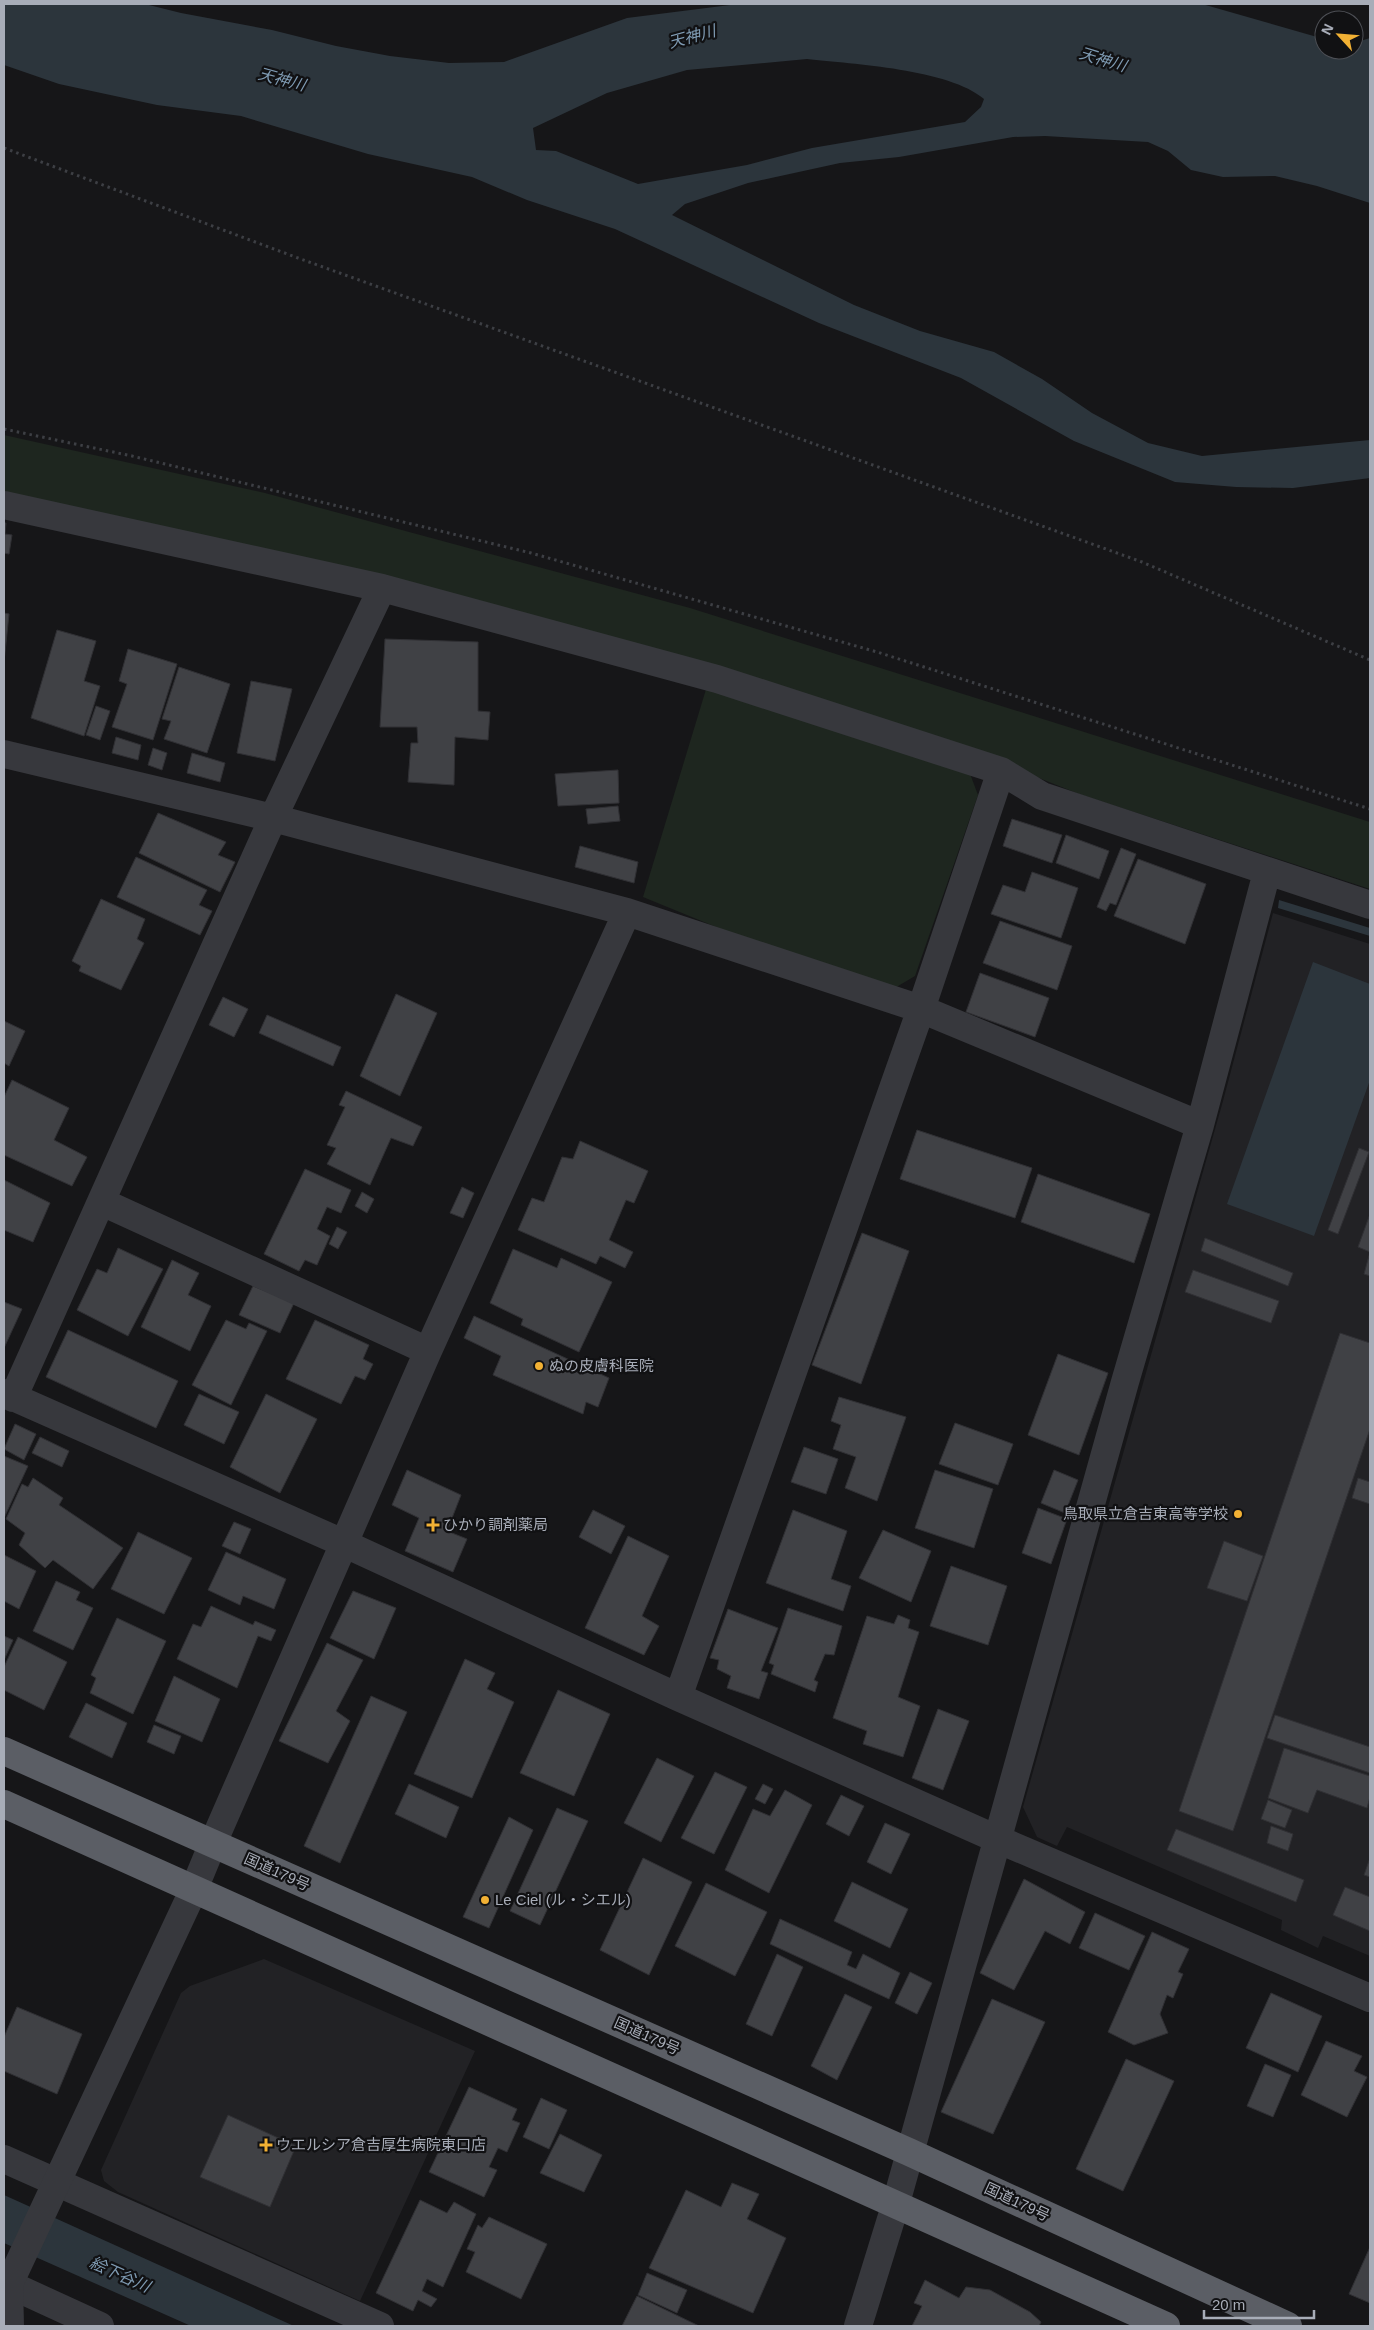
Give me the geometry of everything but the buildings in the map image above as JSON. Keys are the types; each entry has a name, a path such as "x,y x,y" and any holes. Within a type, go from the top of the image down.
{"highway":[{"name":"国道179号","path":"4,1751 909,2152 1288,2326"},
{"path":"4,1804 896,2203 1166,2326"}],"street":[{"path":"4,505 382,588 717,679 1001,771 1042,796 1267,872 1370,904"},
{"path":"382,588 273,818 102,1202 9,1396 343,1543 678,1697 997,1839 1370,1998"},
{"path":"4,754 273,818 627,912 921,1009 1200,1125"},
{"path":"678,1697 921,1009 1001,771"},
{"path":"858,2326 896,2203 1125,1382 1200,1125 1267,872"},
{"path":"10,2326 6,2283 21,2258 194,1889 212,1843 428,1351 627,912"},
{"path":"102,1202 428,1351"},
{"path":"4,2159 50,2193 380,2326"},
{"path":"6,2283 100,2326"}],"path":[{"path":"4,148 335,271 1142,562 1370,660"},
{"path":"4,429 132,456 530,553 876,652 1370,810"}],"shaded area":[{"path":"4,435 265,493 690,608 1370,822 1370,889 1079,794 989,758 4,492"},
{"path":"707,686 969,771 978,795 915,976 893,989 743,938 643,897"},
{"name":"鳥取県立倉吉東高等学校","path":"1273,913 1370,944 1370,1956 1323,1936 1318,1948 1281,1930 1282,1920 1067,1827 1057,1846 1037,1837 1023,1807 1223,1101"},
{"path":"264,1959 475,2051 360,2301 118,2192 104,2181 101,2170 181,1993 190,1986"}],"water":[{"name":"天神川","path":"4,4 145,4 181,13 272,30 336,46 390,56 449,63 504,62 627,18 738,4 1202,4 1314,36 1314,60 1364,60 1364,40 1370,38 1370,203 1317,186 1275,176 1223,177 1191,170 1168,151 1148,142 1045,136 1013,137 899,157 840,163 748,183 685,204 672,215 854,305 920,331 994,352 1042,379 1092,413 1148,443 1202,456 1370,440 1370,478 1293,488 1236,487 1175,482 1074,441 961,378 819,323 615,229 527,200 472,177 368,154 241,116 157,105 59,84 4,65","holes":["807,59 874,66 925,74 968,89 984,99 981,107 965,122 812,148 747,165 638,184 556,151 536,150 533,128 607,93 687,70"]},
{"path":"1279,900 1370,928 1370,936 1278,908"},
{"path":"1313,962 1370,984 1370,1080 1314,1236 1227,1204"},
{"name":"絵下谷川","path":"4,2195 294,2326 191,2326 4,2243"}],"place":[{"name":"ぬの皮膚科医院","path":"539,1366"},
{"name":"鳥取県立倉吉東高等学校","path":"1238,1514"},
{"name":"ひかり調剤薬局","path":"433,1525"},
{"name":"Le Ciel (ル・シエル)","path":"485,1900"},
{"name":"ウエルシア倉吉厚生病院東口店","path":"266,2145"}]}
